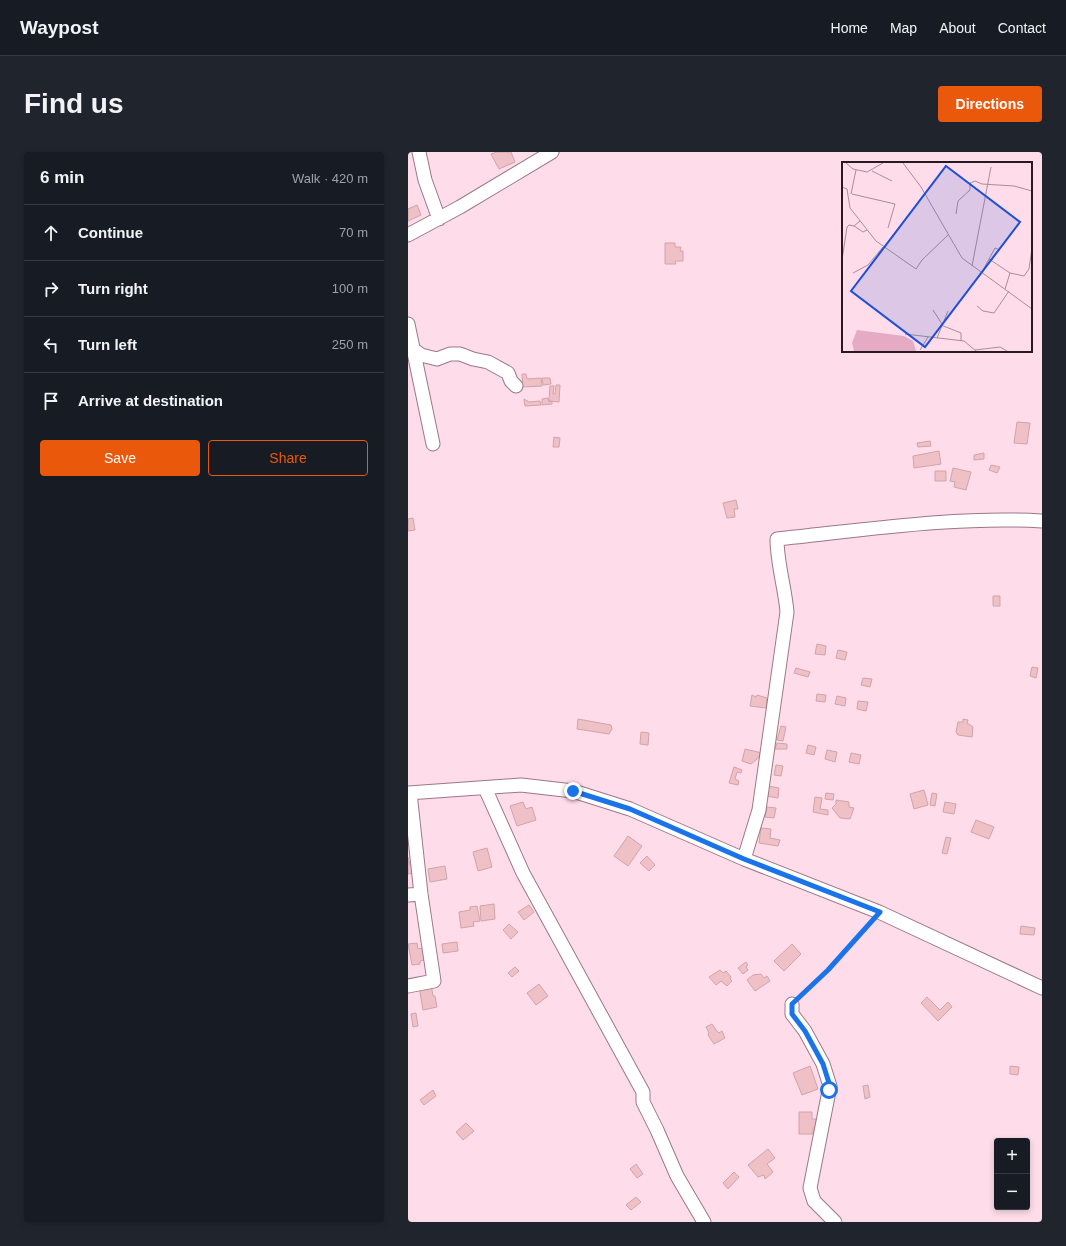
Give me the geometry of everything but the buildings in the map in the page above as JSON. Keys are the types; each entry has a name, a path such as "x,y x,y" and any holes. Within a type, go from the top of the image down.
{"street":[{"path":"419,152 425,180 439,219"},
{"path":"408,235 439,219 552,152"},
{"path":"408,324 433,444"},
{"path":"411,340 421,355 437,359 450,354 460,354 473,360 488,362 508,373 511,381 516,386"},
{"path":"744,859 759,810 787,612 784,585 777,554 777,539 884,528 1007,519 1042,520"},
{"path":"408,986 434,981 409,793 521,785 573,791 630,809 744,859 880,912 1042,988"},
{"path":"485,788 523,873 643,1092 643,1102 677,1176 704,1222"},
{"path":"408,895 422,894"},
{"path":"792,1004 792,1014 805,1031 823,1064 830,1086 810,1188 814,1201 835,1222"}],"path":[{"path":"792,1004 828,970 880,912"}],"route":[{"path":"573,791 630,809 744,859 880,912 828,970 792,1004 792,1014 805,1031 823,1064 830,1086 829,1090"}]}
